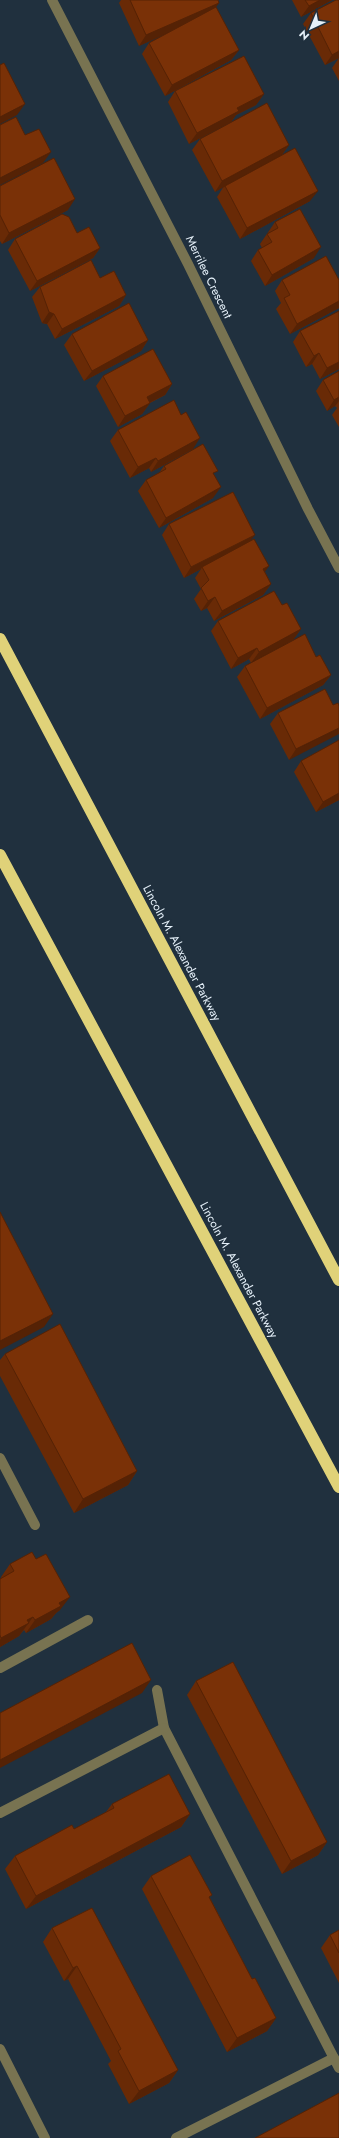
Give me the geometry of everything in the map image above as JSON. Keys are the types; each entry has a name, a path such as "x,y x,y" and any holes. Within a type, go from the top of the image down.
{"highway":[{"name":"Lincoln M. Alexander Parkway","path":"0,638 339,1280"},
{"name":"Lincoln M. Alexander Parkway","path":"0,855 339,1487"}],"street":[{"name":"Merrilee Crescent","path":"52,0 188,264 308,509 339,568"},
{"path":"0,1458 3,1470 35,1525"},
{"path":"0,1668 88,1620"},
{"path":"157,1690 164,1728 339,2068"},
{"path":"0,1813 164,1728"},
{"path":"0,2049 45,2138"},
{"path":"176,2138 334,2058"}],"building":[{"path":"130,0 218,0 219,3 146,35"},
{"path":"305,0 320,0 309,6"},
{"path":"336,0 339,0 339,51 332,55 311,13"},
{"path":"216,7 239,50 172,85 149,43"},
{"path":"244,56 264,94 237,108 239,111 197,133 175,91"},
{"path":"4,63 25,104 0,117 0,65"},
{"path":"267,103 289,145 222,181 200,139"},
{"path":"16,117 25,135 39,129 51,152 0,178 0,125"},
{"path":"295,148 318,191 247,228 225,186"},
{"path":"54,158 75,199 9,233 0,215 0,186"},
{"path":"300,209 321,247 272,275 258,250 272,242 267,234 278,228 275,222"},
{"path":"62,214 69,217 77,233 89,227 100,248 37,281 15,239"},
{"path":"326,256 339,280 339,301 297,324 284,298 290,295 282,280"},
{"path":"91,260 100,278 114,271 126,295 62,329 54,314 49,312 40,287"},
{"path":"129,303 148,340 92,371 72,334"},
{"path":"339,311 339,362 327,368 319,353 314,356 300,331"},
{"path":"153,349 172,384 147,397 150,403 125,416 103,376"},
{"path":"339,371 339,397 334,400 323,380"},
{"path":"174,400 181,415 186,412 200,438 158,461 156,458 138,467 118,430"},
{"path":"203,444 218,471 213,473 221,487 166,518 146,480 166,469 164,466"},
{"path":"233,492 255,535 191,567 169,524"},
{"path":"254,539 269,566 263,569 271,584 222,611 215,597 208,601 201,588 209,580 202,567"},
{"path":"274,591 282,605 287,603 301,629 259,652 257,648 238,658 218,621"},
{"path":"305,634 316,657 320,655 331,675 267,708 245,666"},
{"path":"325,689 333,705 338,703 339,728 296,749 278,713"},
{"path":"339,740 339,793 323,802 301,761"},
{"path":"0,1212 53,1314 0,1341"},
{"path":"60,1324 137,1471 83,1499 5,1354"},
{"path":"32,1552 36,1559 46,1554 70,1597 59,1603 61,1606 35,1620 33,1617 27,1620 29,1623 1,1638 0,1579 14,1571 10,1564"},
{"path":"132,1643 151,1680 0,1760 0,1713"},
{"path":"233,1662 327,1842 291,1861 196,1681"},
{"path":"169,1774 190,1814 36,1896 15,1856 72,1825 74,1829 114,1808 112,1804"},
{"path":"190,1855 212,1895 209,1897 252,1979 255,1978 276,2018 237,2038 151,1876"},
{"path":"92,1908 178,2070 139,2091 118,2051 121,2049 77,1966 73,1968 52,1928"},
{"path":"339,1930 339,1953 330,1935"},
{"path":"339,2093 339,2138 255,2138"}]}
